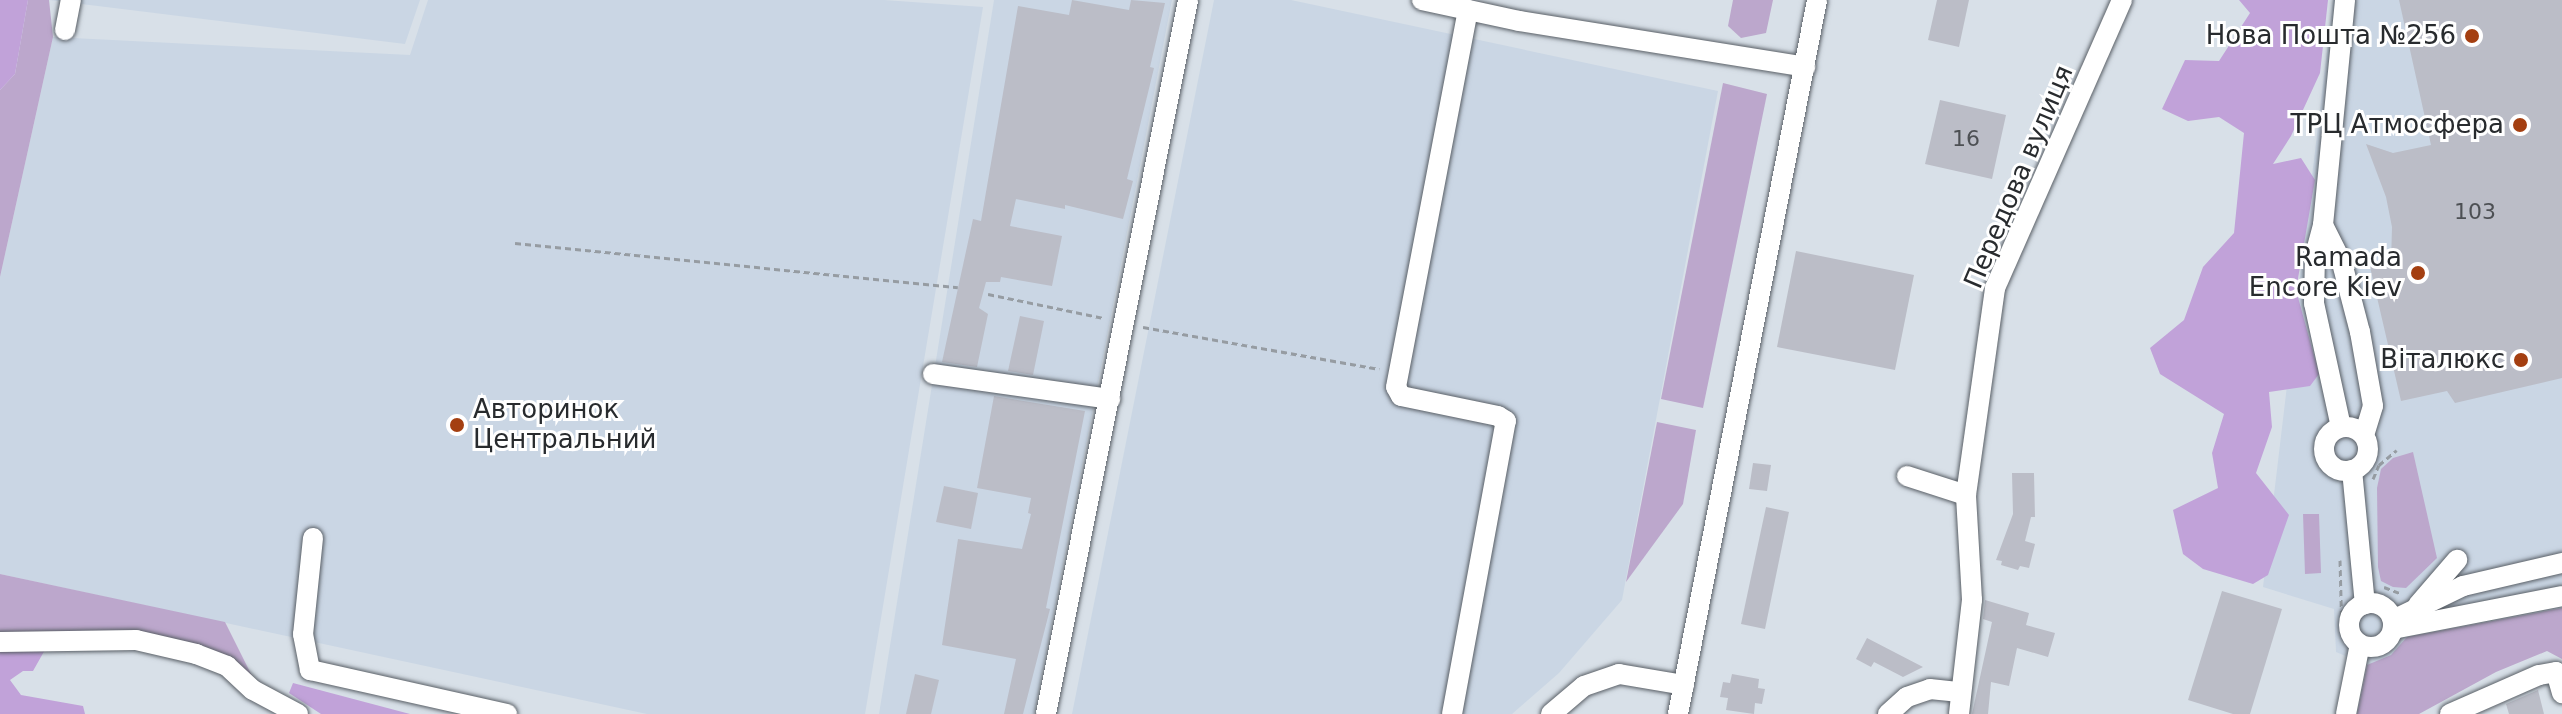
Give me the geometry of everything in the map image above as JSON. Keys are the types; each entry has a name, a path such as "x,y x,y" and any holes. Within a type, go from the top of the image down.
{"street":[{"path":"65,30 71,0"},
{"path":"1046,714 1188,0"},
{"path":"1425,0 1805,67"},
{"path":"1678,714 1817,0"},
{"name":"Передова вулиця","path":"1959,714 1972,600 1966,495 1995,288 2122,0"},
{"path":"2341,427 2314,303 2315,255 2323,225 2345,0"},
{"path":"1452,714 1506,421 1498,416 1401,396 1396,392 1468,10"},
{"path":"2323,225 2342,263 2360,332 2373,406 2364,435 2368,451 2360,466 2352,470 2333,467 2324,449 2326,440 2341,427"},
{"path":"933,374 1110,399"},
{"path":"2341,427 2357,430 2364,435"},
{"path":"2352,470 2365,604"},
{"path":"1907,476 1966,495"},
{"path":"313,538 303,634 310,670 507,714"},
{"path":"2351,647 2380,645 2411,602 2457,560"},
{"path":"2411,602 2463,586 2562,563"},
{"path":"2393,624 2562,596"},
{"path":"2346,714 2351,647 2349,627 2357,608 2365,604 2382,606 2393,624"},
{"path":"0,642 136,640 196,654 227,666 253,690 298,714"},
{"path":"2450,714 2539,675 2559,672 2562,693"},
{"path":"1551,714 1584,686 1619,674 1684,685"},
{"path":"1888,714 1907,697 1930,689 1960,692"}],"path":[{"path":"515,243 958,287"},
{"path":"988,294 1125,323 1399,372"},
{"path":"2373,487 2379,465 2397,450"},
{"path":"2340,558 2351,647"},
{"path":"2378,583 2411,602"}],"shaded area":[{"path":"0,0 28,0 15,74 0,90"},
{"path":"28,0 49,0 53,37 0,277 0,90 15,74"},
{"path":"49,0 420,0 405,44"},
{"name":"Авторинок Центральний","path":"428,0 884,0 983,7 865,714 647,714 0,574 0,277 53,37 410,55"},
{"path":"994,0 1172,0 1034,714 879,714"},
{"path":"1214,0 1291,0 1718,91 1622,600 1559,673 1512,714 1072,714"},
{"path":"1733,0 1773,0 1766,33 1741,38 1728,26"},
{"path":"2239,0 2328,0 2320,73 2291,136 2273,164 2301,158 2315,180 2296,290 2319,374 2310,386 2269,392 2272,427 2256,473 2289,515 2268,575 2253,584 2203,569 2183,554 2173,510 2218,488 2212,453 2224,414 2160,374 2150,348 2184,320 2203,267 2234,233 2244,133 2219,117 2188,121 2162,109 2185,60 2219,61 2250,13"},
{"path":"2333,0 2562,0 2562,618 2367,665 2336,652 2334,609 2263,587"},
{"path":"1723,83 1767,94 1703,408 1661,399"},
{"path":"1657,422 1696,430 1683,504 1626,582"},
{"path":"2413,452 2437,558 2406,588 2393,587 2381,581 2378,567 2377,488 2381,469 2393,458"},
{"path":"2303,514 2319,514 2321,573 2305,574"},
{"path":"0,574 225,622 255,682 214,654 0,636"},
{"path":"2562,608 2562,659 2547,651 2496,672 2419,714 2357,714 2367,665 2391,655 2407,637"},
{"path":"46,648 33,671 23,671 10,680 21,695 83,706 85,714 0,714 0,649"},
{"path":"293,683 410,714 321,714 289,693"}],"building":[{"path":"1072,0 1129,10 1131,0 1165,3 1150,67 1154,68 1127,179 1133,181 1123,219 1065,205 1065,209 1016,199 1010,226 1062,236 1052,286 1001,277 1000,282 986,282 979,308 988,314 977,367 942,362 973,219 981,221 1018,6 1069,15"},
{"path":"1937,0 1969,0 1959,47 1928,40"},
{"path":"2399,0 2562,0 2562,378 2455,403 2447,391 2401,401 2370,267 2391,263 2392,227 2386,197 2366,144 2393,153 2431,145"},
{"path":"1940,100 2006,115 1992,179 1925,164"},
{"path":"1796,251 1914,275 1895,370 1777,347"},
{"path":"1020,316 1044,321 1033,375 1008,371"},
{"path":"994,396 1085,411 1046,608 1050,609 1023,714 1004,714 1016,659 942,645 958,539 1022,549 1031,514 1028,513 1031,498 977,488"},
{"path":"1753,463 1771,465 1767,491 1749,489"},
{"path":"2012,473 2034,473 2035,517 2031,517 2025,541 2035,544 2029,568 2020,566 2018,570 2001,565 2002,561 1996,560 2013,514"},
{"path":"944,486 978,493 971,529 936,522"},
{"path":"1766,507 1789,512 1765,629 1741,624"},
{"path":"2222,591 2282,609 2250,714 2233,714 2188,700"},
{"path":"1985,600 2029,613 2026,625 2055,633 2048,657 2017,648 2009,686 1991,682 1988,714 1972,714 1992,622 1983,619"},
{"path":"1867,638 1923,667 1903,677 1874,662 1871,667 1856,659"},
{"path":"915,674 939,680 931,714 906,714"},
{"path":"1732,674 1759,679 1758,688 1765,689 1762,704 1755,703 1754,714 1726,710 1728,698 1720,697 1723,682 1730,683"},
{"path":"2538,690 2544,714 2509,714 2506,704"}],"place":[{"name":"Нова Пошта №256","path":"2472,36"},
{"name":"ТРЦ Атмосфера","path":"2520,125"},
{"name":"Ramada Encore Kiev","path":"2418,273"},
{"name":"Віталюкс","path":"2521,360"},
{"name":"Авторинок Центральний","path":"457,425"}]}
